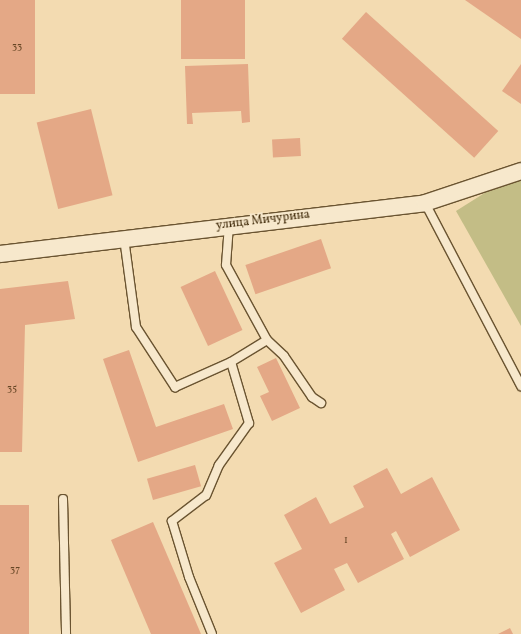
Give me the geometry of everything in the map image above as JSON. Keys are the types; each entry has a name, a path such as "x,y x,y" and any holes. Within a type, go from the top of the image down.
{"street":[{"name":"улица Мичурина","path":"0,254 229,225 425,203 521,171"}],"lane":[{"path":"425,203 521,386"},
{"path":"229,225 226,265 266,340 284,356 312,397 321,403"},
{"path":"124,238 136,327 175,387 230,362 266,340"},
{"path":"212,634 189,577 172,521 206,495 219,465 249,423 230,362"},
{"path":"63,499 66,634"}],"shaded area":[{"path":"521,170 521,326 456,211"}],"building":[{"path":"0,0 35,0 35,94 0,94"},
{"path":"181,0 245,0 245,59 181,59"},
{"path":"465,0 521,0 521,39"},
{"path":"366,12 498,131 474,158 342,39"},
{"path":"248,64 250,122 242,123 241,111 192,113 193,124 187,124 185,66"},
{"path":"521,64 521,104 502,91"},
{"path":"91,109 113,195 58,209 37,123"},
{"path":"300,138 301,156 273,157 272,139"},
{"path":"321,239 331,268 255,294 245,265"},
{"path":"215,271 242,330 208,346 181,287"},
{"path":"68,281 75,319 25,325 22,452 0,452 0,289"},
{"path":"129,350 156,427 224,404 233,429 138,462 103,359"},
{"path":"276,358 300,408 272,421 260,396 269,392 257,367"},
{"path":"195,465 201,486 153,500 147,479"},
{"path":"387,468 401,494 432,477 460,530 410,557 396,531 391,534 404,559 358,583 347,563 334,569 345,590 301,613 274,563 302,549 284,515 316,497 330,524 364,507 353,486"},
{"path":"0,505 29,505 29,634 0,634"},
{"path":"153,522 201,634 151,634 111,540"},
{"path":"510,628 513,634 498,634"}]}
